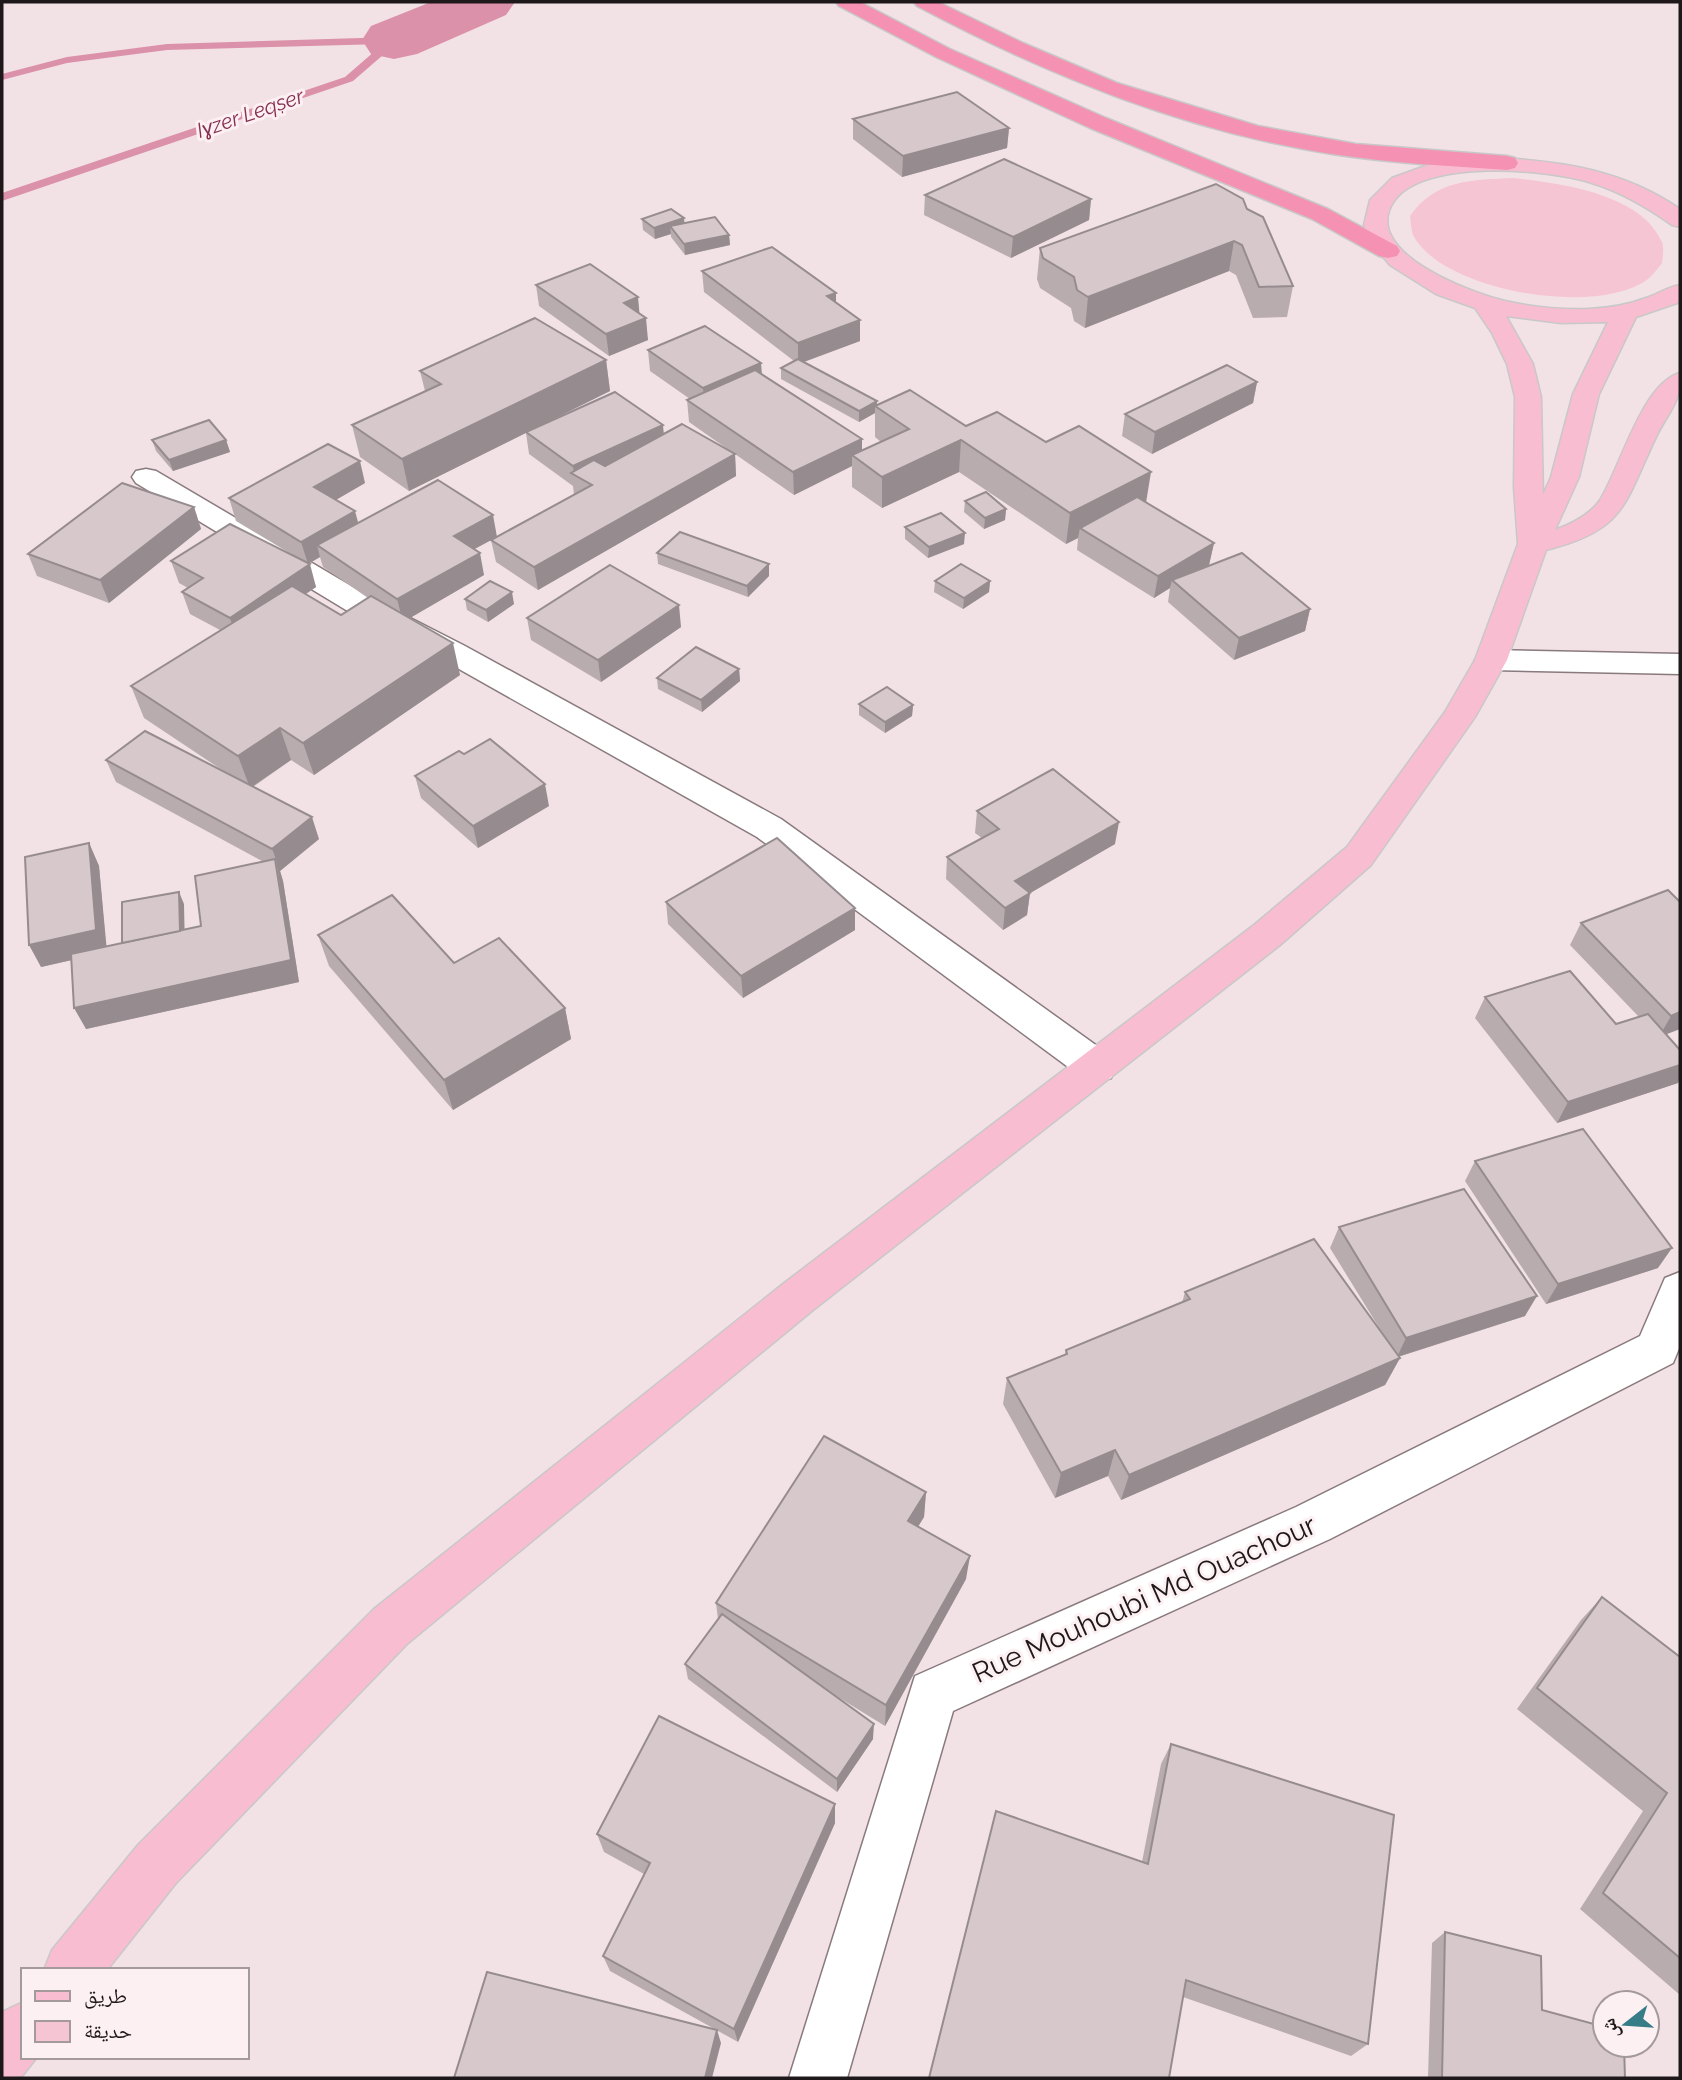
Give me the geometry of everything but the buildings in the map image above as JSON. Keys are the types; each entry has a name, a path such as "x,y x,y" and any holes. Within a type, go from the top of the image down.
{"highway":[{"path":"846,2 943,53 1098,123 1321,214 1388,251"},
{"path":"924,2 993,39 1091,82 1205,118 1307,143 1507,163"}],"main road":[{"path":"1680,210 1622,185 1547,166 1507,163 1463,165 1425,173 1396,187 1379,205 1376,227 1388,251 1409,269 1437,285 1484,303 1541,314 1580,316 1669,305 1680,292"},
{"path":"1654,200 1680,220"},
{"path":"1484,303 1505,333 1520,364 1528,397 1528,487 1533,544"},
{"path":"74,1968 157,1864 391,1626 798,1297 1267,936 1359,856 1459,717 1491,660 1533,544 1564,477 1586,394 1626,311"},
{"path":"1533,544 1576,533 1605,513 1614,501 1653,416 1668,393 1680,381"},
{"path":"2,2056 21,2032"}],"street":[{"path":"146,477 362,606 454,653 769,828 1097,1067"},
{"path":"1491,660 1680,664"},
{"name":"Rue Mouhoubi Md Ouachour","path":"818,2078 933,1694 1314,1523 1657,1349 1680,1291"}],"green space":[{"path":"1514,178 1553,183 1597,194 1636,212 1651,225 1662,242 1662,263 1648,279 1625,290 1595,296 1560,297 1524,293 1457,272 1431,256 1414,237 1410,216 1431,195 1443,188 1469,181"}],"waterway":[{"name":"Iɣzer Leqṣer","path":"394,40 484,2"},
{"name":"Iɣzer Leqṣer","path":"2,77 67,60 167,47 394,40 349,79 2,197"}]}
